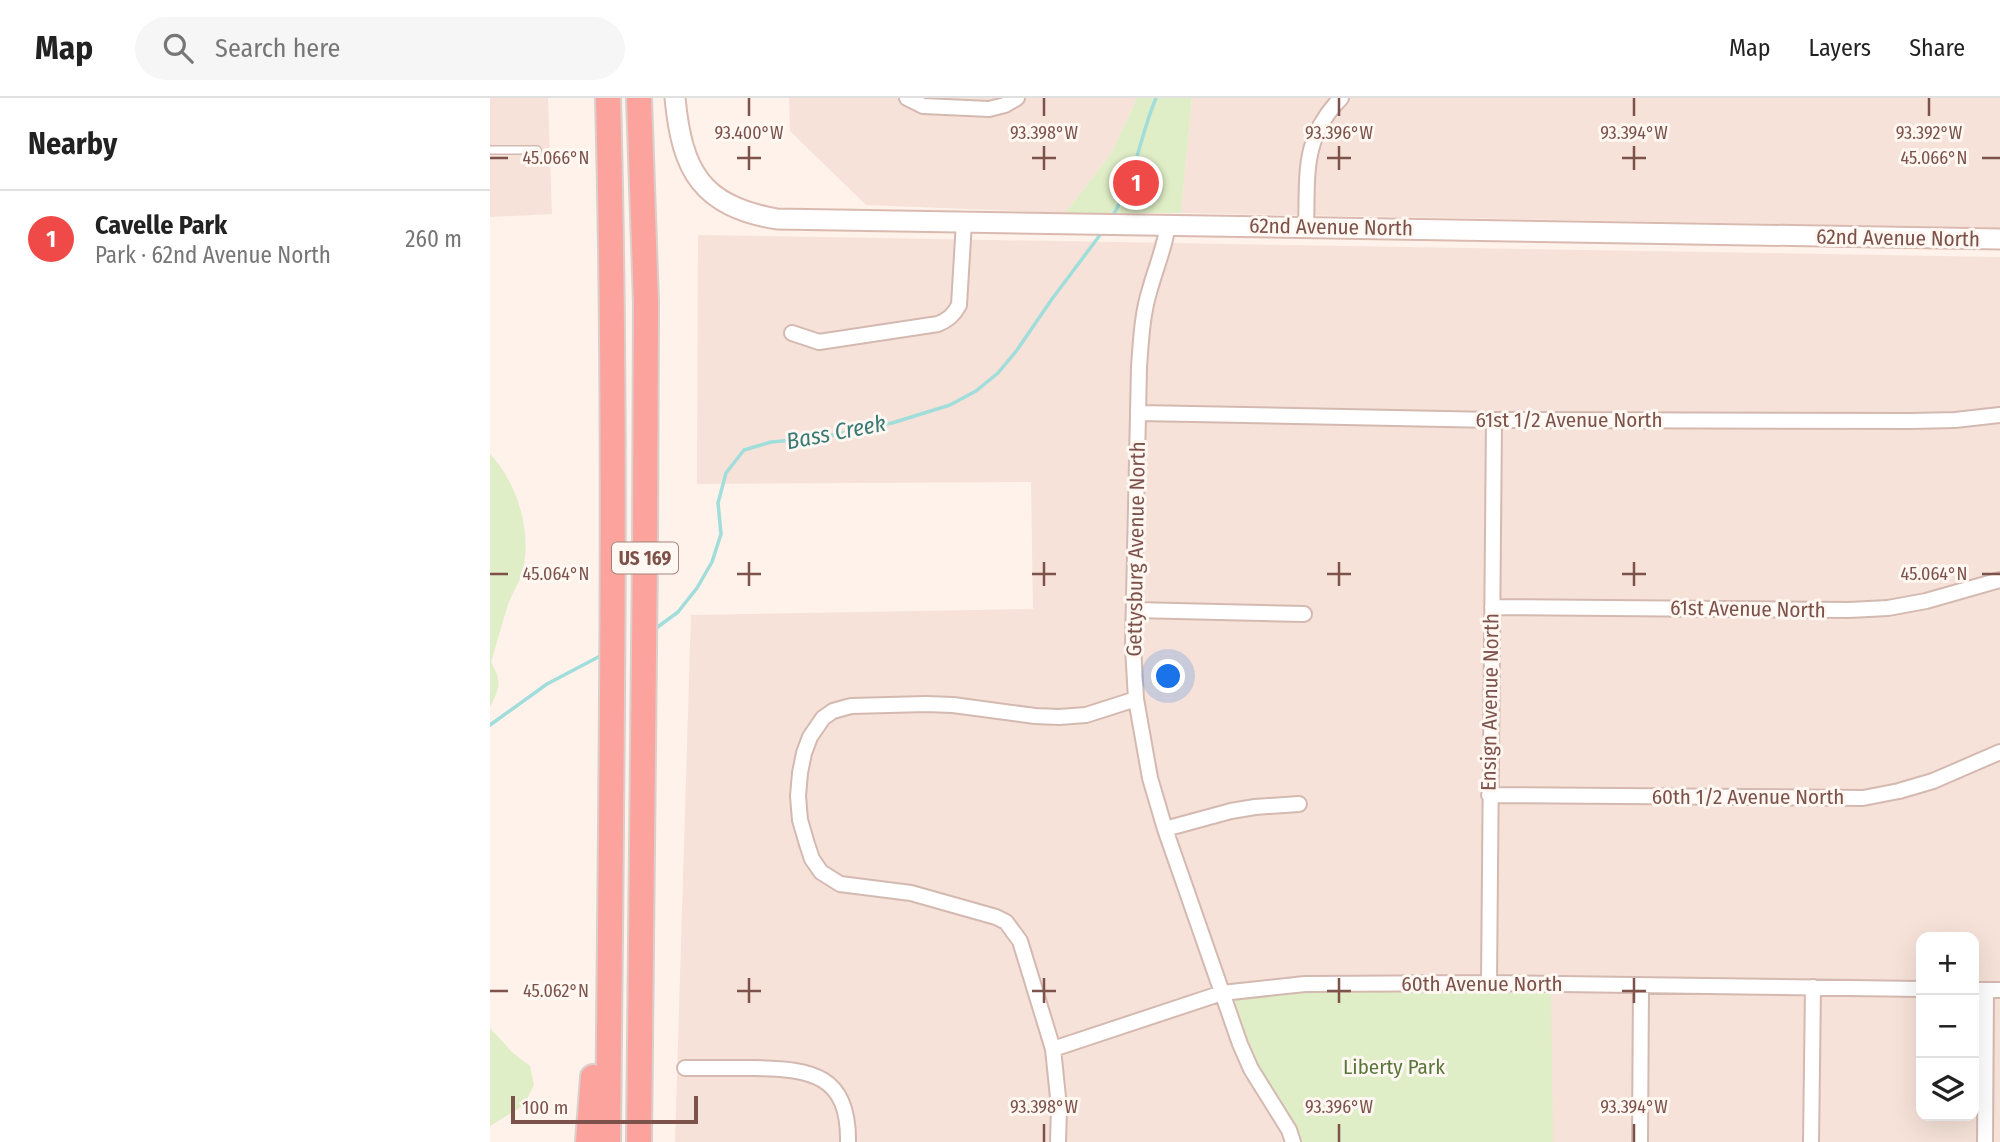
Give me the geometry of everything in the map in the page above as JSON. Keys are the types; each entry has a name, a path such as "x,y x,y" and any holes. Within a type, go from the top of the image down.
{"highway":[{"name":"US 169","path":"608,98 613,593 608,1142"},
{"name":"US 169","path":"639,98 646,303 639,1142"},
{"path":"588,1142 599,1007 609,941"},
{"path":"641,1018 651,1142"}],"street":[{"name":"62nd Avenue North","path":"675,98 687,158 707,188 722,202 740,210 777,219 2000,239"},
{"path":"907,98 923,106 989,109 1005,105 1017,98"},
{"path":"1306,227 1309,157 1313,139 1321,121 1340,98"},
{"path":"792,332 819,342 938,324 947,320 955,314 959,305 964,222"},
{"name":"Gettysburg Avenue North","path":"1168,224 1162,255 1149,291 1142,328 1133,647 1136,699 1150,778 1165,829 1240,1044 1251,1069 1289,1130 1293,1142"},
{"name":"61st 1/2 Avenue North","path":"1139,413 1494,419 1911,421 2000,415"},
{"name":"Ensign Avenue North","path":"1489,984 1494,419"},
{"name":"61st Avenue North","path":"1492,607 1888,608 1926,601 2000,580"},
{"path":"1135,610 1304,614"},
{"path":"1058,1142 1059,1107 1053,1049 1020,941 1006,922 996,917 911,893 840,884 821,872 811,859 800,820 797,796 804,753 823,718 833,711 851,706 926,704 1059,717 1086,715 1136,699"},
{"name":"60th 1/2 Avenue North","path":"1489,795 1863,798 1933,781 2000,752"},
{"path":"1165,829 1231,811 1298,804"},
{"name":"60th Avenue North","path":"1053,1049 1222,993 1305,984 1916,989"},
{"path":"1640,1142 1641,986"},
{"path":"1811,1142 1813,987"},
{"path":"1985,1142 1987,990"},
{"path":"685,1068 790,1068 812,1073 827,1083 839,1096 846,1112 848,1142"}],"lane":[{"path":"490,150 537,150"}],"shaded area":[{"path":"490,98 548,98 552,214 490,217"},
{"path":"789,98 1137,98 1111,154 1065,213 866,205 790,131"},
{"path":"1192,98 2000,98 2000,228 1181,213"},
{"path":"698,235 2000,257 2000,1142 675,1142 691,615 1033,609 1031,482 697,484"}],"green space":[{"path":"1137,98 1192,98 1181,213 1065,213 1111,154"},
{"path":"490,454 500,465 515,493 524,524 525,555 523,570 508,605 491,662 498,684 490,707"},
{"name":"Liberty Park","path":"1318,991 1551,993 1553,1142 1302,1142 1295,1123 1257,1065 1235,1001"},
{"path":"490,1028 512,1052 530,1066 534,1085 524,1105 490,1126"}],"waterway":[{"name":"Bass Creek","path":"1111,218 1126,190 1156,98"},
{"name":"Bass Creek","path":"655,629 678,612 697,588 712,562 721,534 718,503 726,473 744,450 771,442 818,438 892,423 950,405 976,391 998,373 1017,350 1103,231"},
{"name":"Bass Creek","path":"490,725 547,684 604,654"}],"place":[{"name":"Cavelle Park","path":"1136,183"}]}
